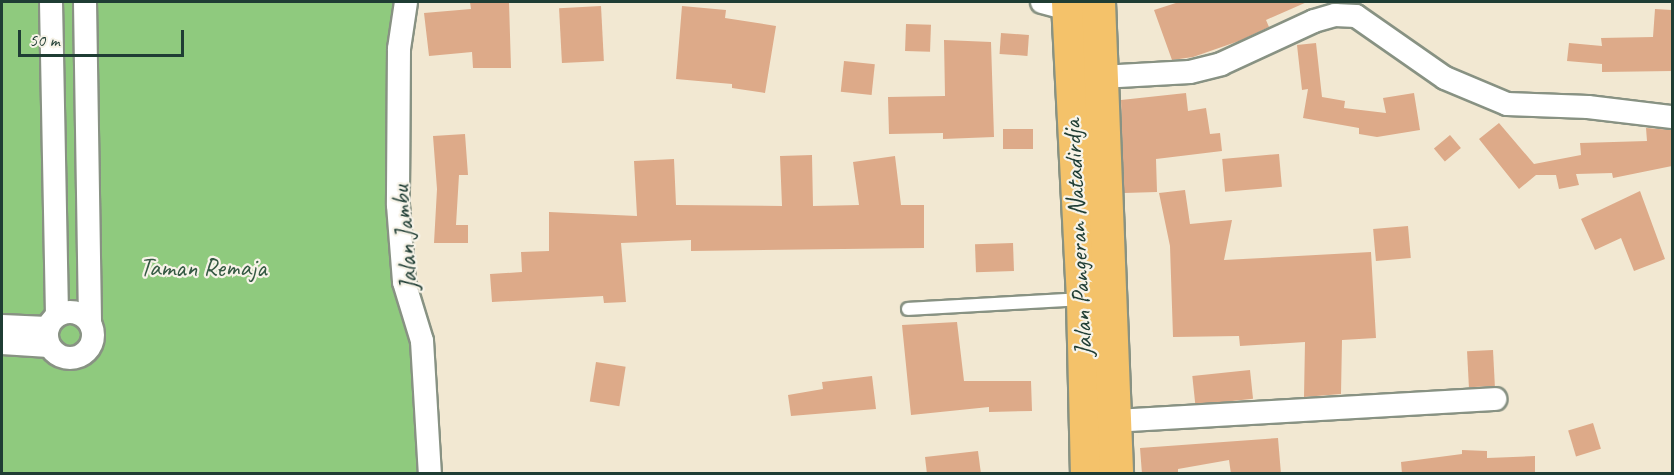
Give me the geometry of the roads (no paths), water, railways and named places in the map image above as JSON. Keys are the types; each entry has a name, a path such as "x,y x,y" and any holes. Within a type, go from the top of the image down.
{"main road":[{"name":"Jalan Pangeran Natadirdja","path":"1069,3 1101,76 1116,474"},
{"name":"Jalan Pangeran Natadirdja","path":"1069,3 1083,299 1087,474"}],"street":[{"path":"51,2 51,330 62,357 80,356 92,343 85,2"},
{"name":"Jalan Jambu","path":"406,2 399,49 398,205 404,282 422,341 430,474"},
{"path":"1101,76 1190,72 1221,64 1314,21 1335,15 1356,16 1445,78 1507,104 1588,106 1672,117"},
{"path":"2,343 51,330 74,312 90,323"},
{"path":"2,326 51,330"},
{"path":"1113,421 1495,399"}],"lane":[{"path":"908,309 1083,299"}],"park label":[{"name":"Taman Remaja","path":"203,268"}]}
